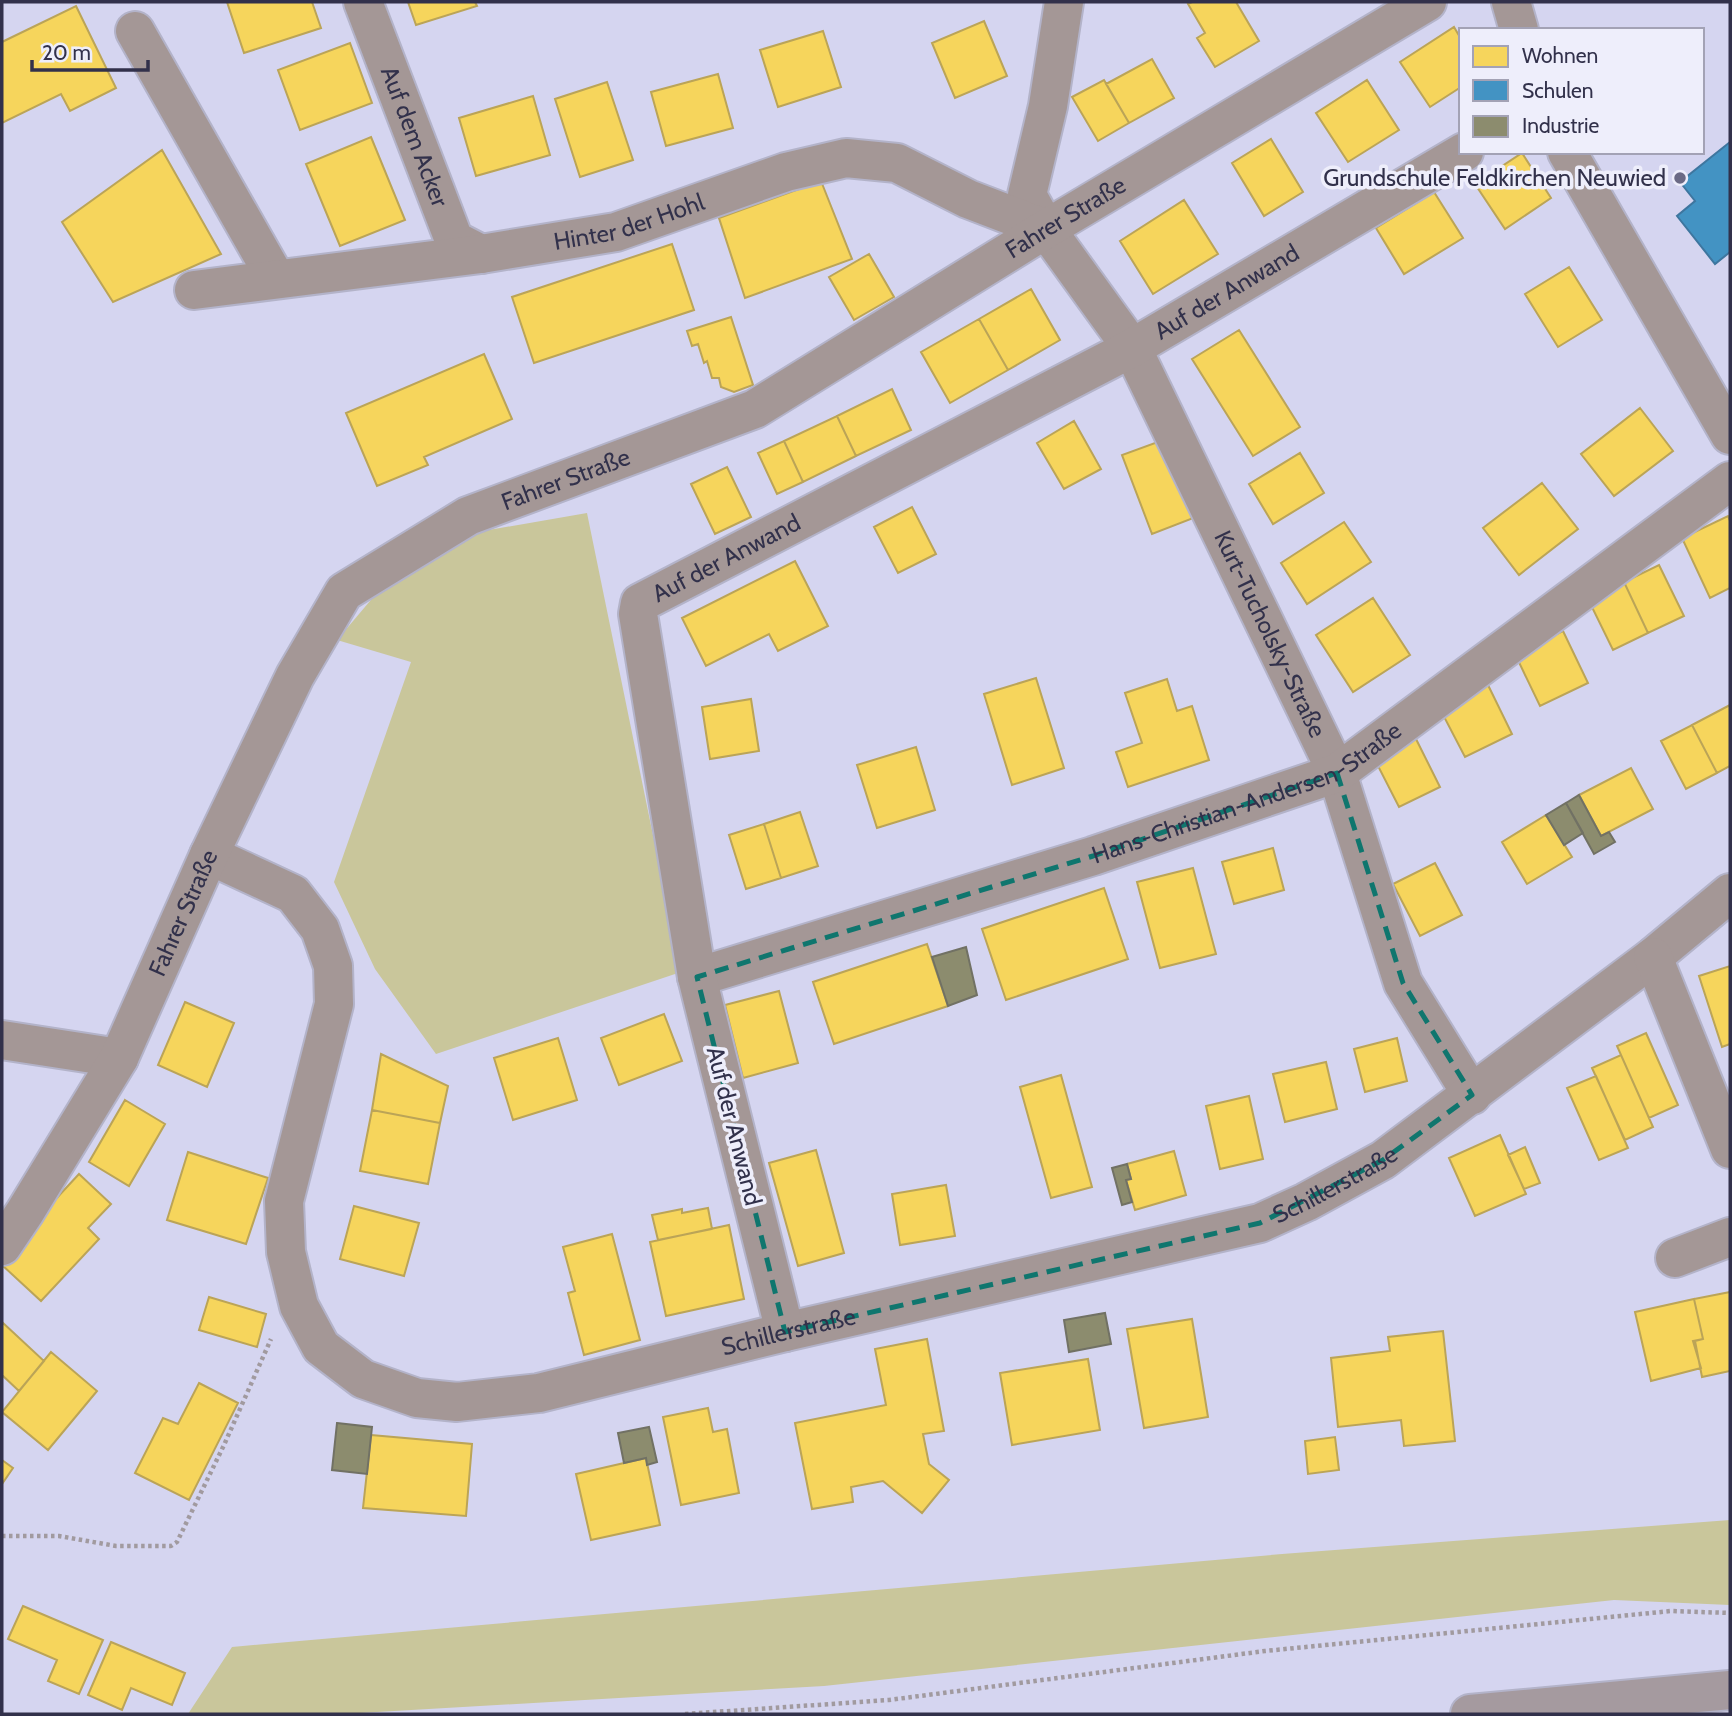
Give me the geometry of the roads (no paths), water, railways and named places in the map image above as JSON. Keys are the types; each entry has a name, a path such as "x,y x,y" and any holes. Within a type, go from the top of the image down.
{"main road":[{"path":"1470,1714 1730,1690"}],"street":[{"name":"Auf dem Acker","path":"363,2 454,240 481,254"},
{"name":"Kurt-Tucholsky-Straße","path":"1064,2 1048,106 1027,195 1046,229 1132,348 1336,774 1403,983 1472,1095"},
{"name":"Fahrer Straße","path":"2,1246 119,1058 209,855 295,677 344,592 468,516 755,409 1046,229 1427,2"},
{"path":"1511,2 1518,28"},
{"path":"135,31 276,279"},
{"name":"Auf der Anwand","path":"785,1332 696,977 638,614 640,603 1132,348 1461,154"},
{"path":"1568,154 1730,435"},
{"name":"Hinter der Hohl","path":"194,289 481,254 615,232 786,172 846,158 897,163 968,199 1046,229"},
{"name":"Hans-Christian-Andersen-Straße","path":"696,977 1093,856 1336,774 1730,481"},
{"name":"Schillerstraße","path":"209,855 293,894 320,929 333,966 334,1004 284,1201 286,1252 299,1306 321,1347 363,1379 417,1398 457,1402 539,1393 785,1332 1260,1223 1306,1202 1383,1160 1653,957 1730,893"},
{"path":"1653,957 1730,1149"},
{"path":"2,1040 119,1058"},
{"path":"1675,1258 1730,1237"}],"place":[{"name":"Grundschule Feldkirchen Neuwied","path":"1680,178"}]}
